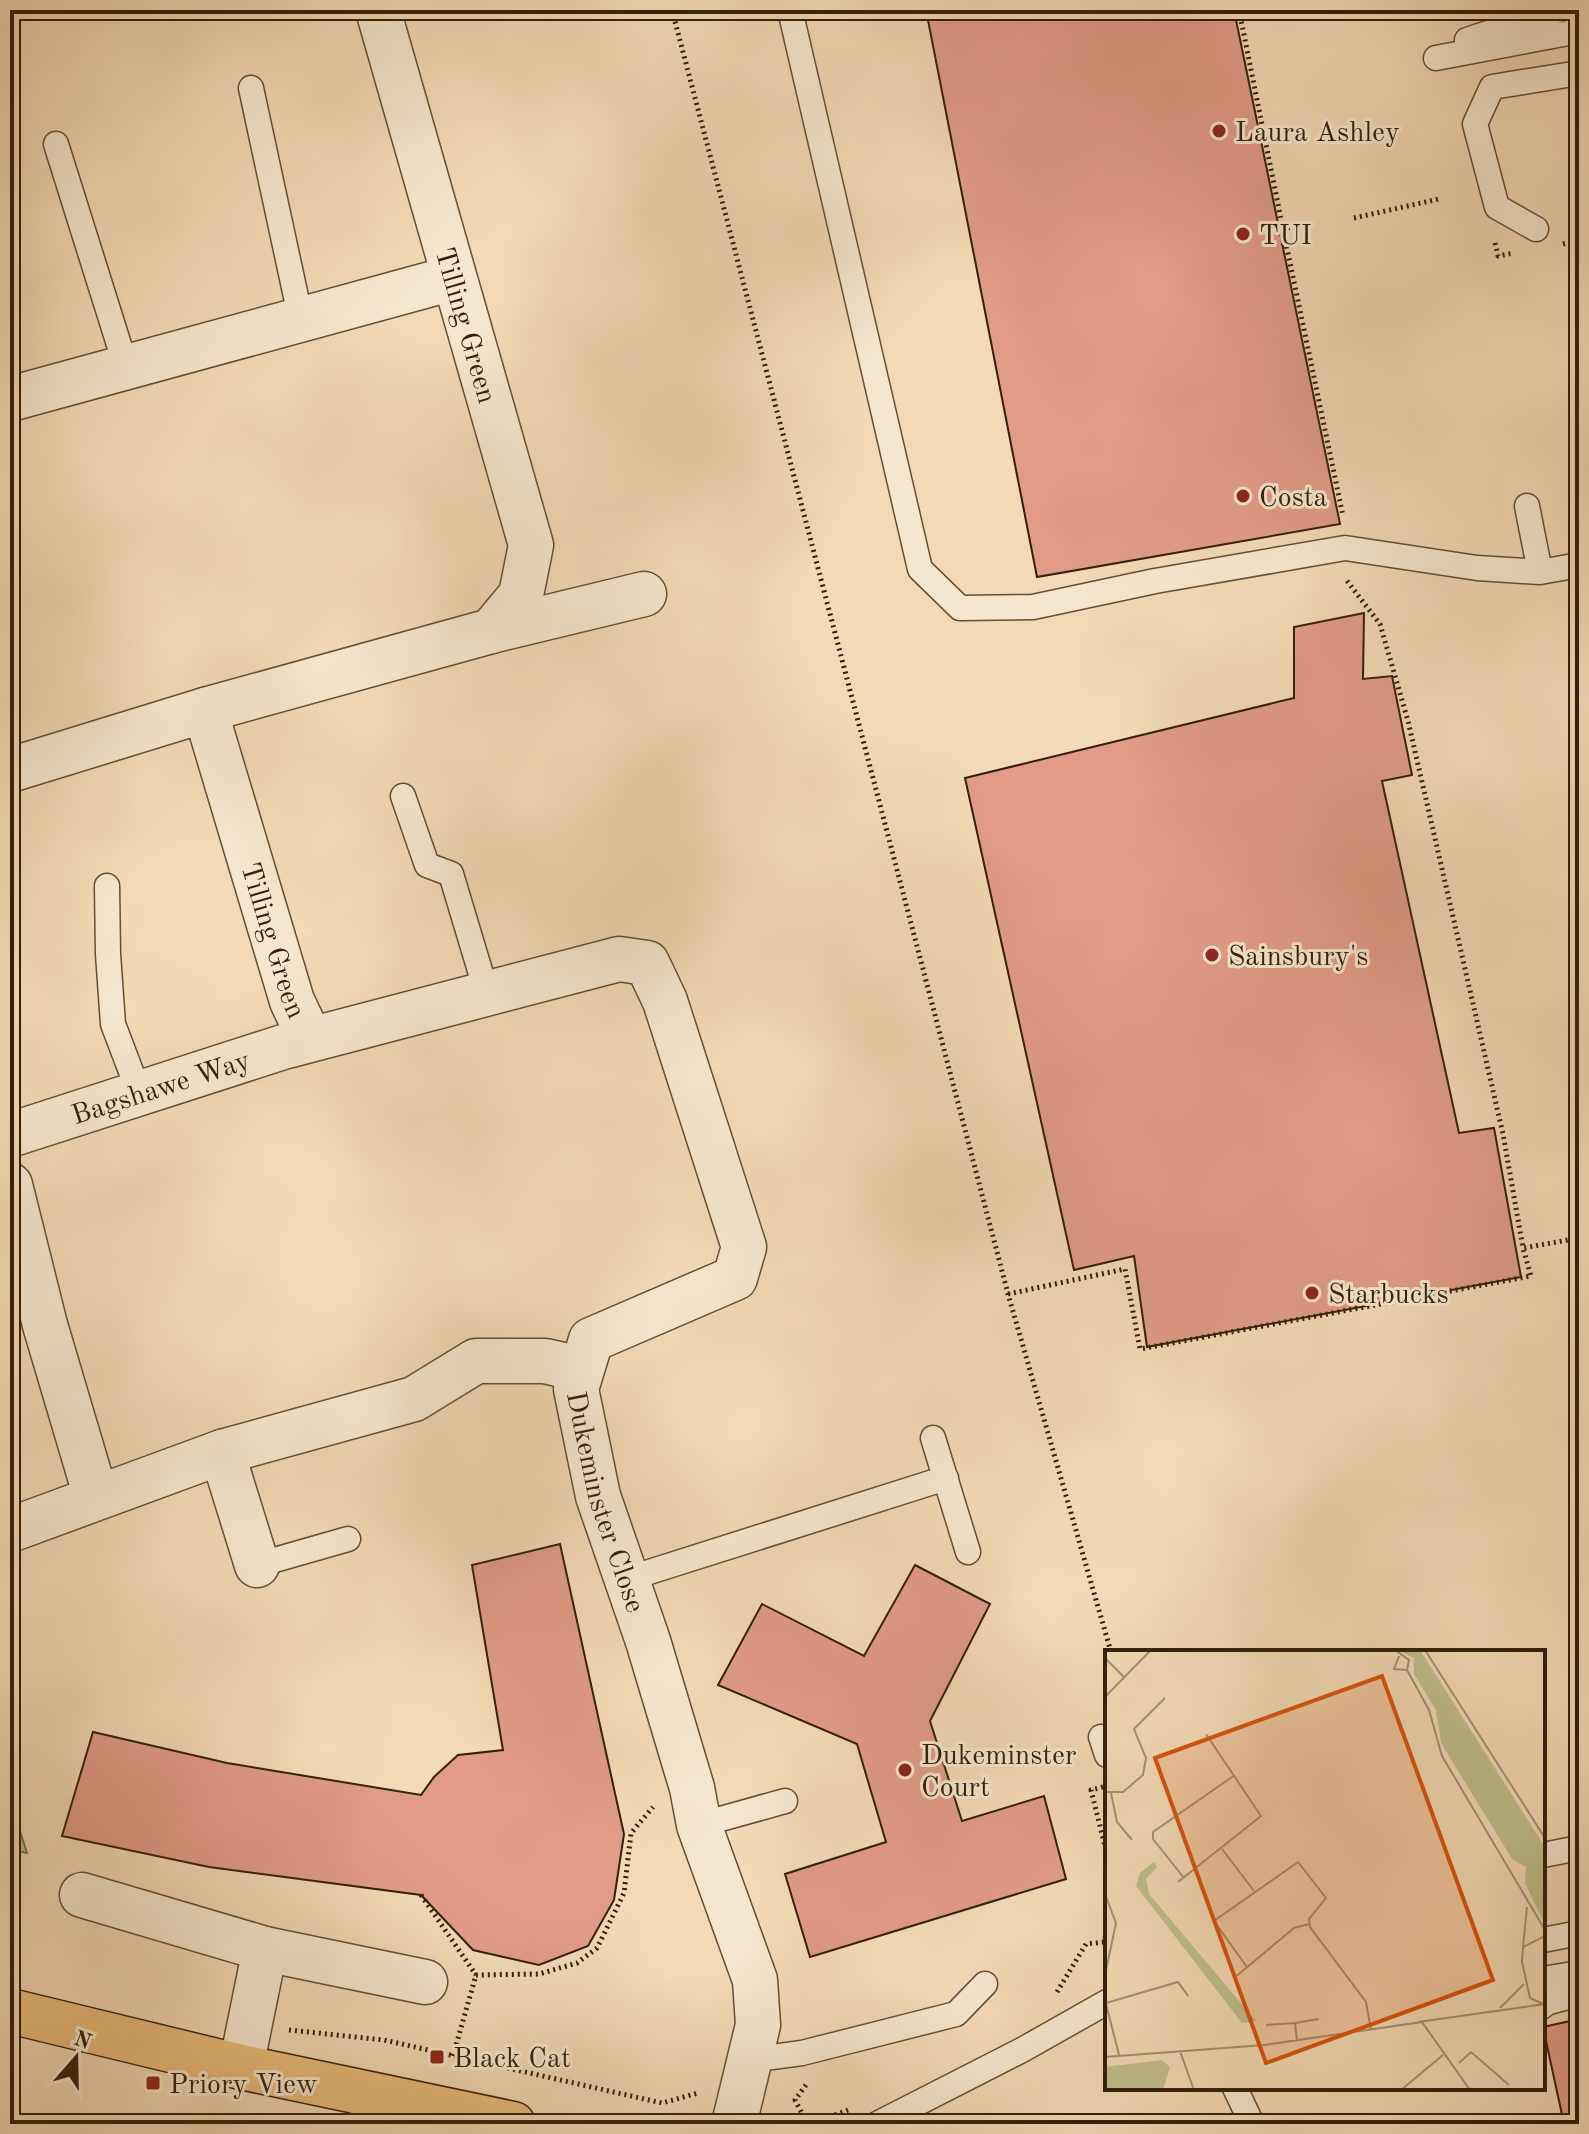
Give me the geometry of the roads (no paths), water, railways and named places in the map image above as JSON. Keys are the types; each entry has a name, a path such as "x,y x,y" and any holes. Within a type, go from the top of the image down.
{"main road":[{"path":"10,2011 245,2046 365,2109 513,2124"}],"street":[{"name":"Tilling Green","path":"378,10 531,545 521,595 491,631"},
{"path":"10,399 453,278"},
{"path":"10,770 205,710 491,631 644,594"},
{"name":"Tilling Green","path":"205,710 292,1001 310,1039"},
{"name":"Dukeminster Close","path":"310,1039 619,959 647,963 665,1001 744,1247 735,1278 591,1340 576,1389 598,1496 692,1788 699,1825 755,1980 758,2025 731,2093"},
{"name":"Bagshawe Way","path":"10,1135 310,1039"},
{"path":"10,1185 45,1325 96,1497"},
{"path":"10,1530 222,1452 414,1399 476,1361 545,1361 580,1369"},
{"path":"222,1452 257,1565"},
{"path":"82,1895 265,1949 425,1982"},
{"path":"245,2046 265,1949"}],"lane":[{"path":"790,10 920,569 960,608 1033,607 1155,581 1345,548 1477,568 1540,572 1579,565"},
{"path":"1558,10 1435,54 1579,31"},
{"path":"1536,229 1497,207 1475,124 1492,87 1579,73"},
{"path":"251,88 301,320"},
{"path":"56,144 126,367"},
{"path":"1527,506 1540,572"},
{"path":"403,796 427,865 451,874 487,994"},
{"path":"107,886 113,1024 140,1095"},
{"path":"933,1438 968,1552"},
{"path":"627,1579 946,1478"},
{"path":"257,1565 348,1539"},
{"path":"699,1825 785,1801"},
{"path":"1545,1855 1579,1848"},
{"path":"1545,1940 1579,1933"},
{"path":"1545,1979 1579,1973"},
{"path":"731,2093 802,2053 956,2014 985,1984"},
{"path":"1545,2004 1579,1994"},
{"path":"877,2124 1022,2050 1105,2003"},
{"path":"1236,2090 1252,2124"}],"place":[{"name":"Laura Ashley","path":"1219,131"},
{"name":"TUI","path":"1243,234"},
{"name":"Costa","path":"1243,496"},
{"name":"Sainsbury's","path":"1212,955"},
{"name":"Starbucks","path":"1312,1293"},
{"name":"Dukeminster Court","path":"905,1770"},
{"name":"Black Cat","path":"437,2057"},
{"name":"Priory View","path":"153,2083"}]}
